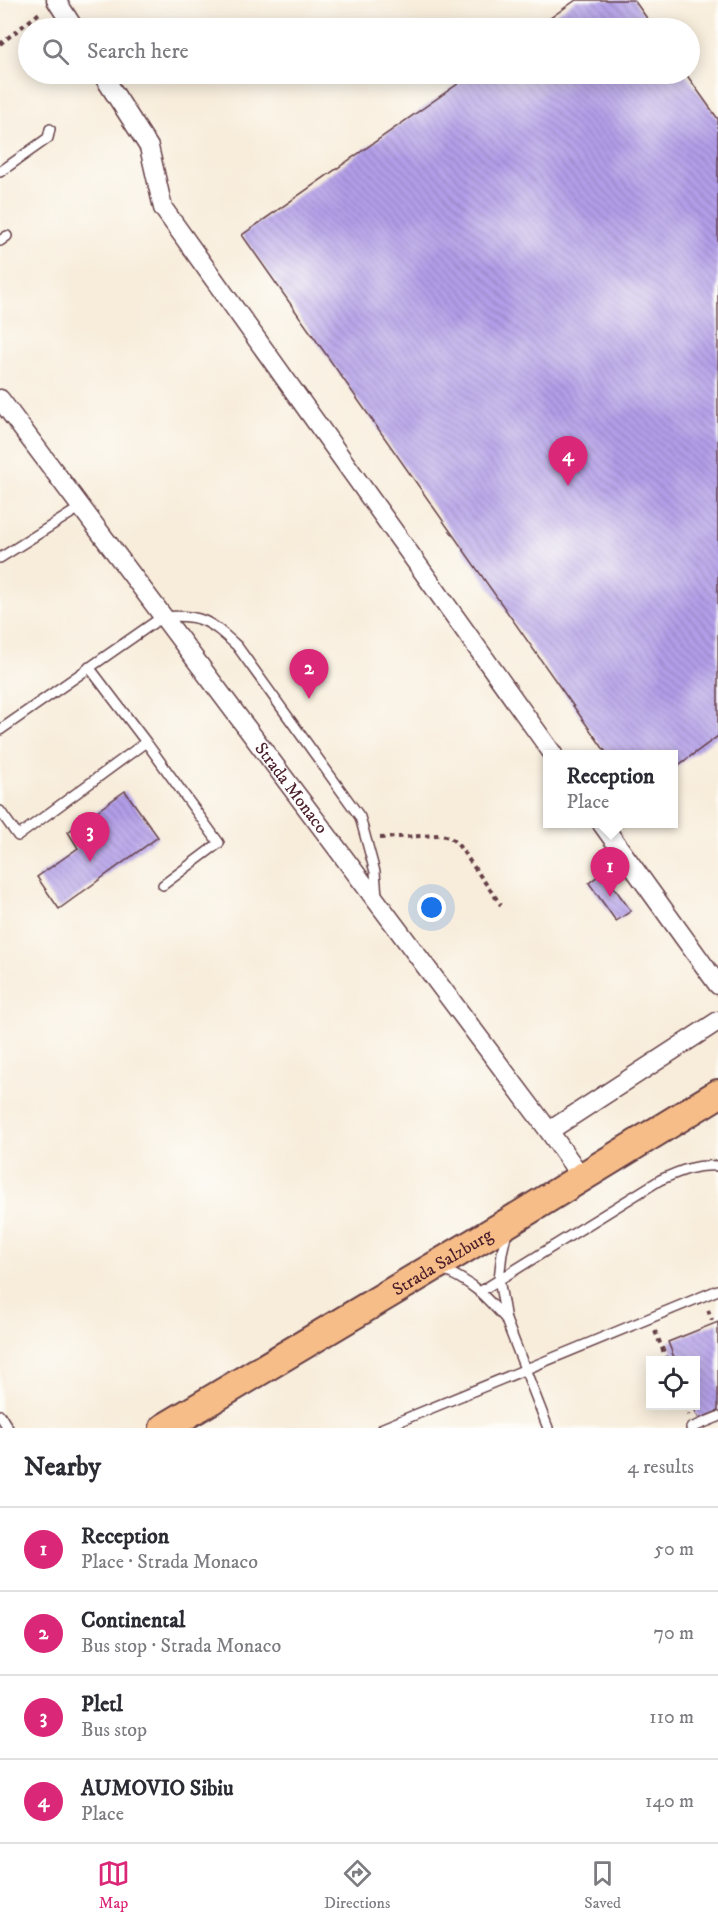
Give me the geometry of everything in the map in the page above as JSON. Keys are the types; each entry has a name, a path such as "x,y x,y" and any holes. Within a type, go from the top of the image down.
{"main road":[{"name":"Strada Salzburg","path":"164,1428 718,1094"}],"street":[{"path":"49,3 64,18"},
{"path":"108,84 149,147 164,208 550,750"},
{"name":"Strada Monaco","path":"0,399 582,1178"},
{"path":"605,828 718,985"},
{"path":"549,1131 718,1021"}],"lane":[{"path":"0,172 48,138 50,129"},
{"path":"0,558 81,507"},
{"path":"0,730 162,617 186,614 213,625 237,645 360,817 375,872 378,905"},
{"path":"89,667 219,843 163,885"},
{"path":"0,811 18,836 146,742"},
{"path":"481,1291 660,1180 687,1168 718,1166"},
{"path":"509,1222 499,1279 506,1320 548,1428"},
{"path":"434,1267 461,1278 481,1291 506,1320"},
{"path":"383,1428 718,1290"},
{"path":"0,1415 8,1428"},
{"path":"691,1428 718,1417"}],"path":[{"path":"34,18 49,3"},
{"path":"0,44 18,30"},
{"path":"366,839 440,835 450,837 501,904"},
{"path":"650,1317 665,1356"}],"building":[{"path":"576,0 634,0 647,18 550,18"},
{"path":"458,84 693,84 718,119 718,736 678,765 678,750 604,750 242,235"},
{"path":"125,791 158,837 59,909 37,877 78,848 68,832"},
{"path":"603,872 631,911 616,921 589,883"},
{"path":"718,1322 718,1411 699,1419 695,1410 700,1410 700,1356 673,1356 668,1342"}],"place":[{"name":"AUMOVIO Sibiu","path":"568,486"},
{"name":"Continental","path":"309,699"},
{"name":"Pletl","path":"90,862"},
{"name":"Reception","path":"610,897"}]}
